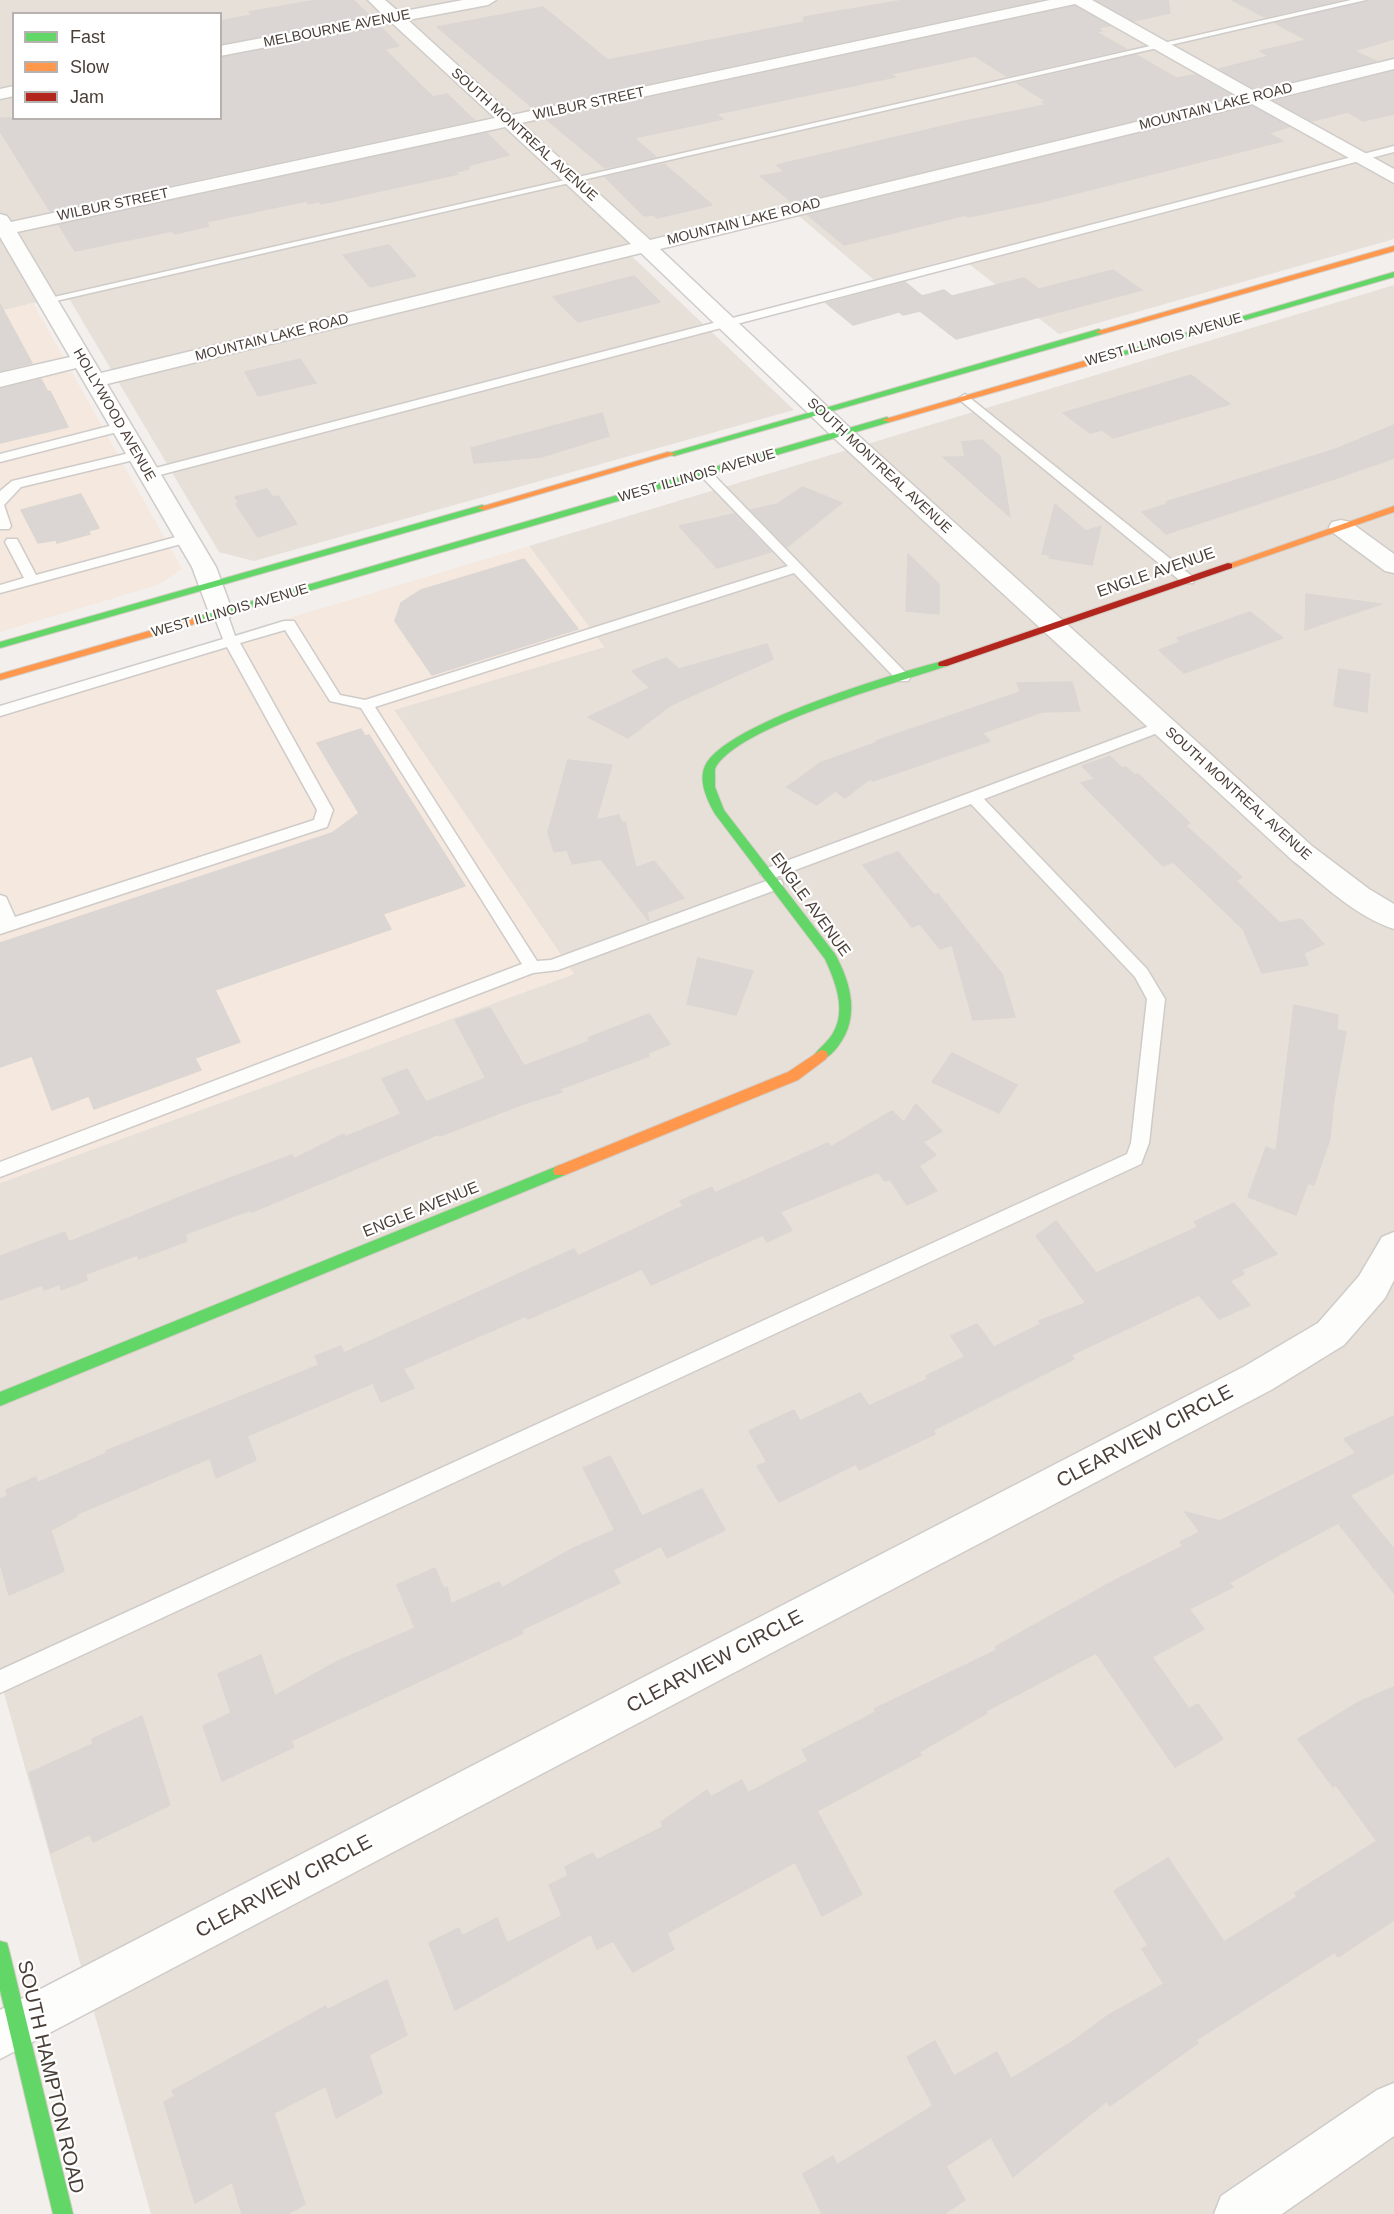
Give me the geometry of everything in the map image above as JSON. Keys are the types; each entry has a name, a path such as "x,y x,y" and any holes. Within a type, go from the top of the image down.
{"main road":[{"name":"WEST ILLINOIS AVENUE","path":"0,645 1394,248"},
{"name":"WEST ILLINOIS AVENUE","path":"0,677 1394,274"},
{"path":"1173,310 1200,330"},
{"name":"ENGLE AVENUE","path":"0,1400 793,1076 834,1045 848,1013 843,986 831,957 719,811 708,783 712,763 730,742 761,727 1394,509"},
{"name":"SOUTH HAMPTON ROAD","path":"0,1950 9,2030 63,2214"}],"street":[{"name":"SOUTH MONTREAL AVENUE","path":"376,0 645,246 842,433 1302,854 1358,896 1394,918"},
{"name":"MELBOURNE AVENUE","path":"222,51 488,0"},
{"name":"WILBUR STREET","path":"2,226 510,121 1072,0"},
{"path":"1080,0 1394,177"},
{"name":"MOUNTAIN LAKE ROAD","path":"94,381 1394,64"},
{"name":"HOLLYWOOD AVENUE","path":"2,226 204,567 220,613"},
{"path":"0,380 81,360"},
{"path":"1341,527 1394,566"},
{"name":"CLEARVIEW CIRCLE","path":"9,2030 1258,1378 1331,1334 1372,1287 1394,1247"},
{"path":"1239,2214 1394,2107"}],"lane":[{"path":"47,300 1362,0"},
{"path":"0,502 3,495 17,484 143,465 725,322 1394,149"},
{"path":"965,398 1188,580"},
{"path":"0,458 121,427"},
{"path":"705,473 903,678"},
{"path":"0,508 4,526"},
{"path":"0,589 187,537"},
{"path":"12,542 32,580"},
{"path":"0,711 289,624 335,698 366,705 796,568"},
{"path":"0,901 5,927 321,823 325,810 231,642 220,613"},
{"path":"366,705 532,967"},
{"path":"0,1170 532,967 552,966 974,798 1163,726"},
{"path":"0,1682 1134,1159 1140,1143 1156,999 1141,973 974,798"}],"shaded area":[{"path":"0,0 1394,0 1394,239 1059,334 960,257 874,280 785,204 621,246 794,410 254,561 219,552 70,300 33,303 0,311"},
{"path":"1394,285 1394,2214 151,2214 0,1679 0,1183 574,974 394,710 604,647 529,546"},
{"path":"33,303 182,569 158,585 0,632 0,311"},
{"path":"529,546 604,647 394,710 574,974 0,1183 0,705"}],"building":[{"path":"317,0 353,0 369,15 222,44 222,21 252,15 249,12"},
{"path":"905,0 1039,0 533,108 437,27 543,7 608,60 804,22 804,17"},
{"path":"1097,0 1168,0 1170,13 1133,21"},
{"path":"1232,0 1341,0 1265,17"},
{"path":"1368,0 1394,0 1394,39 1354,51 1376,61 1256,90 1219,69 1269,56 1260,51 1307,40 1275,23"},
{"path":"1075,6 1109,26 1097,28 1102,31 1096,32 1126,49 1007,76 975,56 891,74 895,77 716,114 723,119 634,138 656,157 605,168 547,120"},
{"path":"381,27 399,46 384,49 433,97 447,94 474,120 50,211 0,131 0,118 12,118 12,120 222,120 222,58"},
{"path":"1136,55 1176,78 1195,75 1233,96 793,203 760,176 784,172 777,165 965,121 1046,105 1042,102 1046,101 1017,83"},
{"path":"1394,71 1394,114 1363,121 1348,112 1312,121 1275,101"},
{"path":"1252,106 1289,127 1268,133 1283,141 1041,202 968,217 966,215 844,245 808,215"},
{"path":"487,133 509,155 467,166 469,169 455,172 458,174 321,204 319,201 309,204 306,201 206,222 209,226 175,234 172,231 75,251 59,225"},
{"path":"664,164 712,205 657,218 653,215 644,216 605,177"},
{"path":"389,245 416,276 370,287 343,255"},
{"path":"1113,270 1142,290 956,339 920,311 903,315 899,312 853,325 826,303 905,282 922,296 944,290 952,296 1024,278 1039,289"},
{"path":"634,276 660,302 578,322 553,297"},
{"path":"0,304 32,363 0,371"},
{"path":"300,359 316,383 258,396 245,372"},
{"path":"1191,375 1230,404 1113,438 1102,430 1090,433 1063,413"},
{"path":"41,379 48,392 50,391 68,427 0,443 0,389"},
{"path":"602,413 609,436 541,457 474,463 471,448"},
{"path":"1394,425 1394,458 1337,478 1166,534 1142,512 1168,504 1166,502 1336,449"},
{"path":"982,440 1000,456 1010,517 943,457 965,457 962,442"},
{"path":"802,487 842,503 787,547 751,510 777,504"},
{"path":"267,489 272,497 278,496 297,524 258,537 236,504 239,503 235,497"},
{"path":"81,494 99,528 88,531 90,534 57,543 56,540 38,543 21,510"},
{"path":"1055,504 1086,531 1101,526 1092,565 1049,558 1050,555 1042,554"},
{"path":"734,514 771,552 717,568 679,526"},
{"path":"908,554 939,584 939,614 906,611"},
{"path":"524,559 578,629 432,675 395,621 401,603 421,590"},
{"path":"1306,594 1381,604 1305,630"},
{"path":"1250,612 1283,638 1184,673 1159,650 1181,642 1177,638"},
{"path":"767,644 773,659 671,705 628,738 588,717 650,688 632,671 666,658 679,669"},
{"path":"1339,669 1370,674 1367,712 1334,706"},
{"path":"1072,682 1080,711 1042,712 982,733 990,741 873,781 870,779 845,798 835,791 817,805 787,787 820,763 878,742 876,741 1020,692 1017,683"},
{"path":"361,729 365,736 369,735 465,886 383,914 391,929 215,990 240,1042 195,1058 201,1070 94,1109 89,1096 52,1110 32,1056 0,1067 0,943 332,833 359,813 317,743"},
{"path":"1110,756 1122,768 1126,767 1135,775 1138,774 1190,823 1185,825 1242,877 1236,881 1280,923 1301,919 1324,944 1304,953 1308,965 1262,973 1243,929 1173,862 1163,866 1081,783 1095,779 1082,766"},
{"path":"568,760 612,765 596,820 619,815 622,823 625,822 636,868 654,861 684,898 647,912 649,921 601,859 572,864 567,850 554,852 548,832"},
{"path":"898,852 934,895 938,894 1002,974 1015,1017 973,1020 952,945 940,949 920,924 912,927 863,865"},
{"path":"698,958 753,971 736,1015 687,1004"},
{"path":"1294,1005 1338,1015 1337,1030 1346,1032 1334,1099 1330,1139 1314,1185 1308,1183 1296,1215 1248,1197 1266,1147 1276,1151"},
{"path":"490,1008 524,1066 590,1041 588,1038 649,1014 670,1044 648,1053 649,1056 560,1089 562,1092 523,1104 440,1136 439,1134 252,1212 251,1210 185,1234 187,1241 139,1259 137,1255 86,1274 87,1280 61,1290 60,1284 44,1290 43,1285 0,1300 0,1256 65,1232 69,1242 292,1155 294,1159 344,1134 345,1137 401,1114 382,1079 407,1069 426,1102 486,1078 455,1020"},
{"path":"952,1053 1017,1085 999,1113 932,1082"},
{"path":"916,1104 942,1131 923,1142 936,1155 919,1166 937,1191 907,1205 890,1179 885,1181 878,1172 780,1212 792,1230 767,1242 763,1235 651,1285 642,1269 528,1319 526,1316 403,1369 414,1388 381,1402 373,1383 247,1436 256,1460 216,1478 210,1458 77,1514 51,1530 64,1571 9,1595 0,1563 0,1499 8,1496 6,1490 36,1477 37,1483 107,1453 106,1451 319,1365 315,1356 341,1346 344,1353 574,1249 578,1256 683,1206 680,1201 712,1187 715,1193 828,1143 831,1147 892,1111 904,1122"},
{"path":"1234,1203 1277,1254 1241,1270 1244,1274 1230,1281 1250,1305 1219,1319 1199,1295 1071,1355 1074,1359 933,1430 935,1434 859,1470 856,1464 779,1502 757,1466 767,1462 749,1431 794,1410 800,1421 860,1393 869,1406 928,1379 926,1376 965,1357 951,1336 977,1324 994,1347 1041,1324 1039,1321 1086,1303 1036,1236 1056,1221 1096,1273 1198,1227 1194,1222"},
{"path":"1394,1416 1394,1473 1350,1495 1394,1549 1394,1593 1338,1523 1229,1583 1233,1587 1189,1609 1204,1629 1152,1657 1189,1709 1198,1704 1223,1739 1175,1767 1096,1653 986,1711 987,1713 919,1752 921,1755 817,1811 862,1894 822,1916 795,1862 667,1933 674,1949 633,1972 613,1941 597,1949 591,1934 455,2010 429,1943 459,1928 462,1936 497,1918 507,1943 562,1916 549,1885 568,1876 565,1867 593,1853 597,1860 663,1827 661,1822 707,1790 711,1797 742,1780 748,1793 808,1761 802,1750 876,1712 874,1709 997,1650 995,1647 1108,1584 1183,1546 1180,1542 1200,1532 1185,1512 1220,1521 1356,1453 1344,1439"},
{"path":"610,1456 642,1516 702,1489 725,1530 667,1558 661,1546 613,1570 620,1583 521,1630 523,1633 291,1741 294,1747 222,1781 203,1726 231,1713 218,1674 261,1655 275,1696 338,1661 415,1628 397,1585 435,1568 444,1589 447,1587 451,1604 499,1582 502,1588 574,1548 615,1530 583,1468"},
{"path":"1394,1687 1394,1920 1338,1957 1335,1952 1196,2040 1198,2043 1110,2106 1107,2101 1013,2177 991,2137 946,2166 965,2200 944,2214 822,2214 803,2174 833,2156 837,2165 933,2106 907,2057 935,2041 954,2076 997,2052 1011,2079 1072,2042 1107,2016 1164,1984 1142,1949 1148,1945 1114,1891 1168,1858 1224,1942 1297,1897 1295,1893 1377,1841 1336,1785 1333,1787 1298,1739 1359,1702"},
{"path":"142,1716 170,1805 93,1842 90,1834 51,1853 29,1773 93,1744 92,1739"},
{"path":"387,1980 407,2035 369,2055 382,2093 336,2118 326,2086 274,2113 305,2204 288,2214 242,2214 232,2182 195,2203 164,2102 175,2096 172,2091 326,2006 327,2010"}],"traffic: fast":[{"path":"1118,354 1394,274"},
{"path":"671,454 1099,332"},
{"path":"194,621 887,420"},
{"path":"0,645 482,508"},
{"path":"821,1055 833,1044 845,1021 845,997 837,971 831,957 719,811 709,787 709,769 726,749 750,734 818,706 943,664"},
{"path":"0,1399 560,1171"},
{"path":"0,1950 63,2214"}],"traffic: slow":[{"path":"1099,332 1394,248"},
{"path":"887,420 1118,354"},
{"path":"482,508 671,454"},
{"path":"1228,566 1394,509"},
{"path":"0,677 194,621"},
{"path":"560,1171 793,1076 821,1055"}],"traffic: jam":[{"path":"943,664 1228,566"}]}
